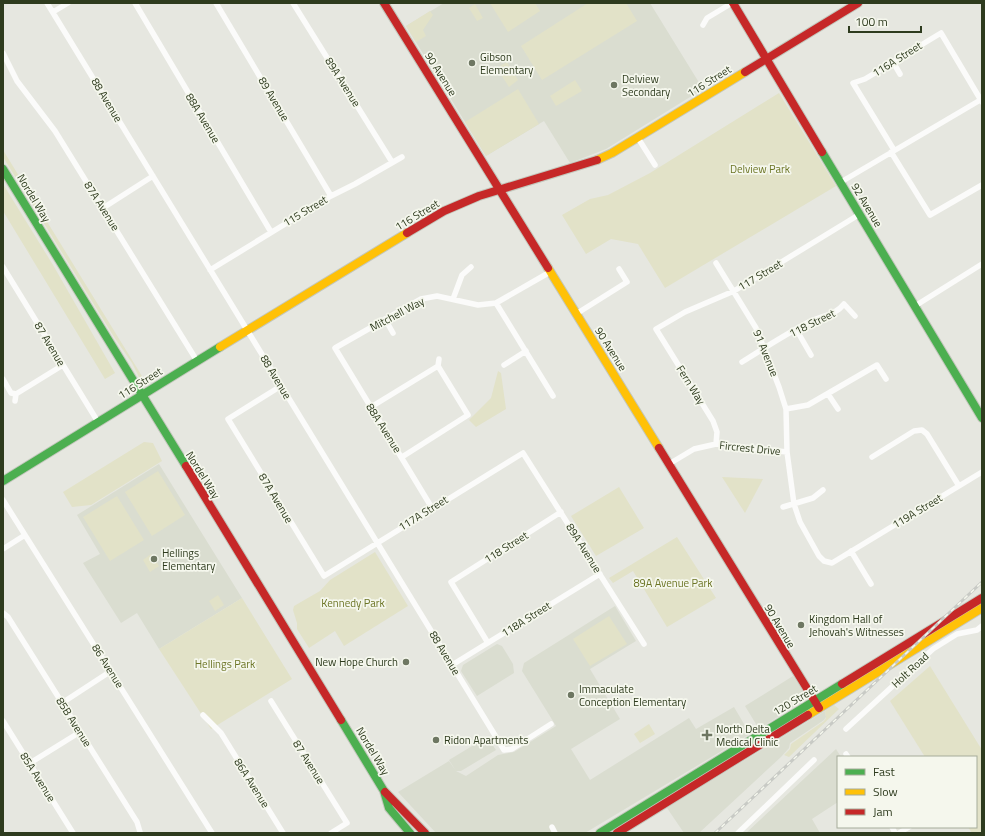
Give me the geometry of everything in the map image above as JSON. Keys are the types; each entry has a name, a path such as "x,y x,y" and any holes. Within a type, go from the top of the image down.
{"street":[{"name":"88 Avenue","path":"47,3 504,750 512,749 551,724"},
{"path":"53,12 68,3"},
{"name":"88A Avenue","path":"135,3 271,232"},
{"name":"89 Avenue","path":"216,3 331,196"},
{"name":"89A Avenue","path":"294,3 392,162"},
{"name":"90 Avenue","path":"384,3 817,704"},
{"path":"702,25 708,18 732,3"},
{"name":"92 Avenue","path":"732,3 982,418"},
{"name":"116 Street","path":"3,481 433,217 471,198 580,167 612,153 858,3"},
{"name":"116A Street","path":"893,151 853,83 865,79 941,33 982,101"},
{"name":"87A Avenue","path":"3,54 17,81 55,130 197,361"},
{"path":"893,62 900,74"},
{"path":"841,182 982,101"},
{"path":"638,138 655,165"},
{"path":"893,151 930,215 982,185"},
{"name":"115 Street","path":"210,270 331,196 402,157"},
{"name":"Nordel Way","path":"3,169 384,791 389,808 410,833"},
{"path":"103,208 153,176"},
{"name":"117 Street","path":"656,330 684,312 734,291 860,214"},
{"name":"91 Avenue","path":"716,263 756,328 765,348 786,409 787,452 794,504 800,522 819,556 824,561 832,563"},
{"path":"915,306 982,264"},
{"name":"87 Avenue","path":"3,267 98,422"},
{"path":"453,299 462,275 471,267"},
{"path":"576,314 627,282 619,269"},
{"name":"Mitchell Way","path":"335,348 385,319 426,298 437,296 478,305 496,303 550,272"},
{"path":"496,303 553,396"},
{"name":"118 Street","path":"742,362 796,329 817,318 827,316 839,310 844,304 856,316"},
{"path":"385,319 393,333"},
{"path":"796,329 811,355"},
{"name":"Fern Way","path":"656,330 713,421 717,432 716,444"},
{"name":"88A Avenue","path":"335,348 432,508"},
{"path":"504,365 526,351"},
{"path":"402,457 468,415 438,366 439,359"},
{"path":"14,401 16,394 63,365"},
{"path":"786,409 808,405 877,365 886,379"},
{"path":"371,407 438,366"},
{"path":"3,379 12,393 16,394"},
{"name":"87A Avenue","path":"281,386 228,420 324,576"},
{"path":"828,394 838,409"},
{"path":"872,457 914,431 922,430 927,434 959,486"},
{"name":"Fircrest Drive","path":"669,464 694,449 716,444 787,452"},
{"name":"89A Avenue","path":"523,452 644,644"},
{"name":"117A Street","path":"324,576 523,452"},
{"name":"119A Street","path":"832,563 982,472"},
{"path":"783,507 813,498 824,490"},
{"name":"86 Avenue","path":"3,500 212,833"},
{"name":"118 Street","path":"488,643 451,582 561,512"},
{"path":"3,549 25,535"},
{"path":"851,551 872,584"},
{"name":"118A Street","path":"452,665 600,574"},
{"name":"120 Street","path":"600,833 695,775 817,704 877,672 979,609 982,598"},
{"name":"120 Street","path":"617,833 664,805 885,658 979,609"},
{"name":"85B Avenue","path":"3,613 8,618 137,822 140,832"},
{"name":"Holt Road","path":"846,729 933,649 957,634 977,630 982,626"},
{"path":"877,672 884,663 885,658"},
{"path":"62,703 111,671"},
{"name":"87 Avenue","path":"271,701 346,823 331,833"},
{"name":"86A Avenue","path":"203,714 221,734 283,833"},
{"name":"85A Avenue","path":"3,721 73,833"},
{"path":"30,763 80,732"},
{"path":"738,833 814,760"},
{"path":"664,805 663,799 689,783 695,775"},
{"name":"Nordel Way","path":"384,791 397,802 425,833"},
{"path":"552,827 555,833"}],"shaded area":[{"name":"Delview Secondary","path":"444,3 650,3 703,89 606,149 570,163 544,121 486,156 406,26"},
{"name":"Hellings Elementary","path":"159,464 242,598 159,649 137,613 121,623 83,563 100,554 77,515"},
{"path":"615,606 636,641 590,669 620,719 571,749 590,780 689,718 696,729 734,707 750,734 585,833 436,833 398,792 449,761 456,771 466,776 498,755 514,752 556,726 522,671 524,663"},
{"path":"497,644 502,646 513,664 514,673 477,696 461,671 463,665"},
{"path":"793,676 805,694 804,700 759,729 745,706"},
{"path":"825,711 826,717 824,720 790,743 789,748 781,757 699,833 684,833 667,808"},
{"path":"487,737 496,750 461,771 456,771 449,760"},
{"path":"836,749 840,756 837,756 837,803 812,819 820,833 746,833"}],"green space":[{"path":"490,3 535,3 540,11 508,32"},
{"path":"588,3 626,3 637,21 542,80 521,46"},
{"path":"475,4 483,18 477,21 469,8"},
{"path":"430,11 433,15 423,30 426,36 416,42 406,26"},
{"path":"507,62 518,80 509,87 500,73 500,66"},
{"path":"575,80 582,91 556,106 550,96"},
{"path":"518,89 539,124 486,156 465,122"},
{"name":"Delview Park","path":"779,93 836,186 665,288 638,244 611,239 586,254 562,215 590,199 608,195 650,173"},
{"path":"3,150 145,381 149,381 169,370 148,383 141,381 132,363 114,337 3,157"},
{"path":"3,184 53,265 115,373 105,379 3,211"},
{"path":"498,371 501,373 506,409 476,427 469,420 491,398"},
{"path":"144,442 153,443 162,461 91,505 72,507 63,492"},
{"path":"158,471 185,515 152,536 125,492"},
{"path":"722,477 763,479 745,513"},
{"path":"619,487 644,528 596,556 571,516"},
{"path":"117,496 144,540 110,561 83,517"},
{"name":"89A Avenue Park","path":"677,537 716,598 667,627 633,571 613,583 609,578"},
{"name":"Kennedy Park","path":"375,552 408,606 344,646 335,631 309,648 297,629 297,623 293,610 294,606 320,591 330,580"},
{"path":"151,554 159,566 150,572 143,560"},
{"path":"218,595 224,605 215,611 209,601"},
{"name":"Hellings Park","path":"242,598 292,679 211,729 159,649"},
{"path":"609,616 627,644 590,666 573,639"},
{"path":"930,666 982,750 982,833 972,833 969,828 977,828 977,756 924,756 890,701"},
{"path":"834,705 839,709 789,757 784,755 790,749 791,744 824,721 826,718 825,711"},
{"path":"649,724 655,734 640,743 634,734"}],"railway":[{"path":"715,833 982,582"}],"traffic: fast":[{"path":"822,152 982,418"},
{"path":"3,169 186,466"},
{"path":"3,481 220,347"},
{"path":"600,833 842,684"},
{"path":"341,720 384,791 389,808 410,833"}],"traffic: slow":[{"path":"597,160 612,153 745,72"},
{"path":"220,347 407,233"},
{"path":"548,268 659,448"},
{"path":"808,715 982,608"}],"traffic: jam":[{"path":"384,3 548,268"},
{"path":"733,3 822,152"},
{"path":"745,72 858,3"},
{"path":"407,233 444,211 479,196 597,160"},
{"path":"659,448 819,708"},
{"path":"186,466 341,720"},
{"path":"842,684 982,598"},
{"path":"617,833 808,715"},
{"path":"385,792 425,833"}],"place":[{"name":"Gibson Elementary","path":"472,63"},
{"name":"Delview Secondary","path":"614,85"},
{"name":"Hellings Elementary","path":"154,559"},
{"name":"Kingdom Hall of Jehovah's Witnesses","path":"801,625"},
{"name":"New Hope Church","path":"406,662"},
{"name":"Immaculate Conception Elementary","path":"571,695"},
{"name":"North Delta Medical Clinic","path":"707,735"},
{"name":"Ridon Apartments","path":"436,740"}]}
